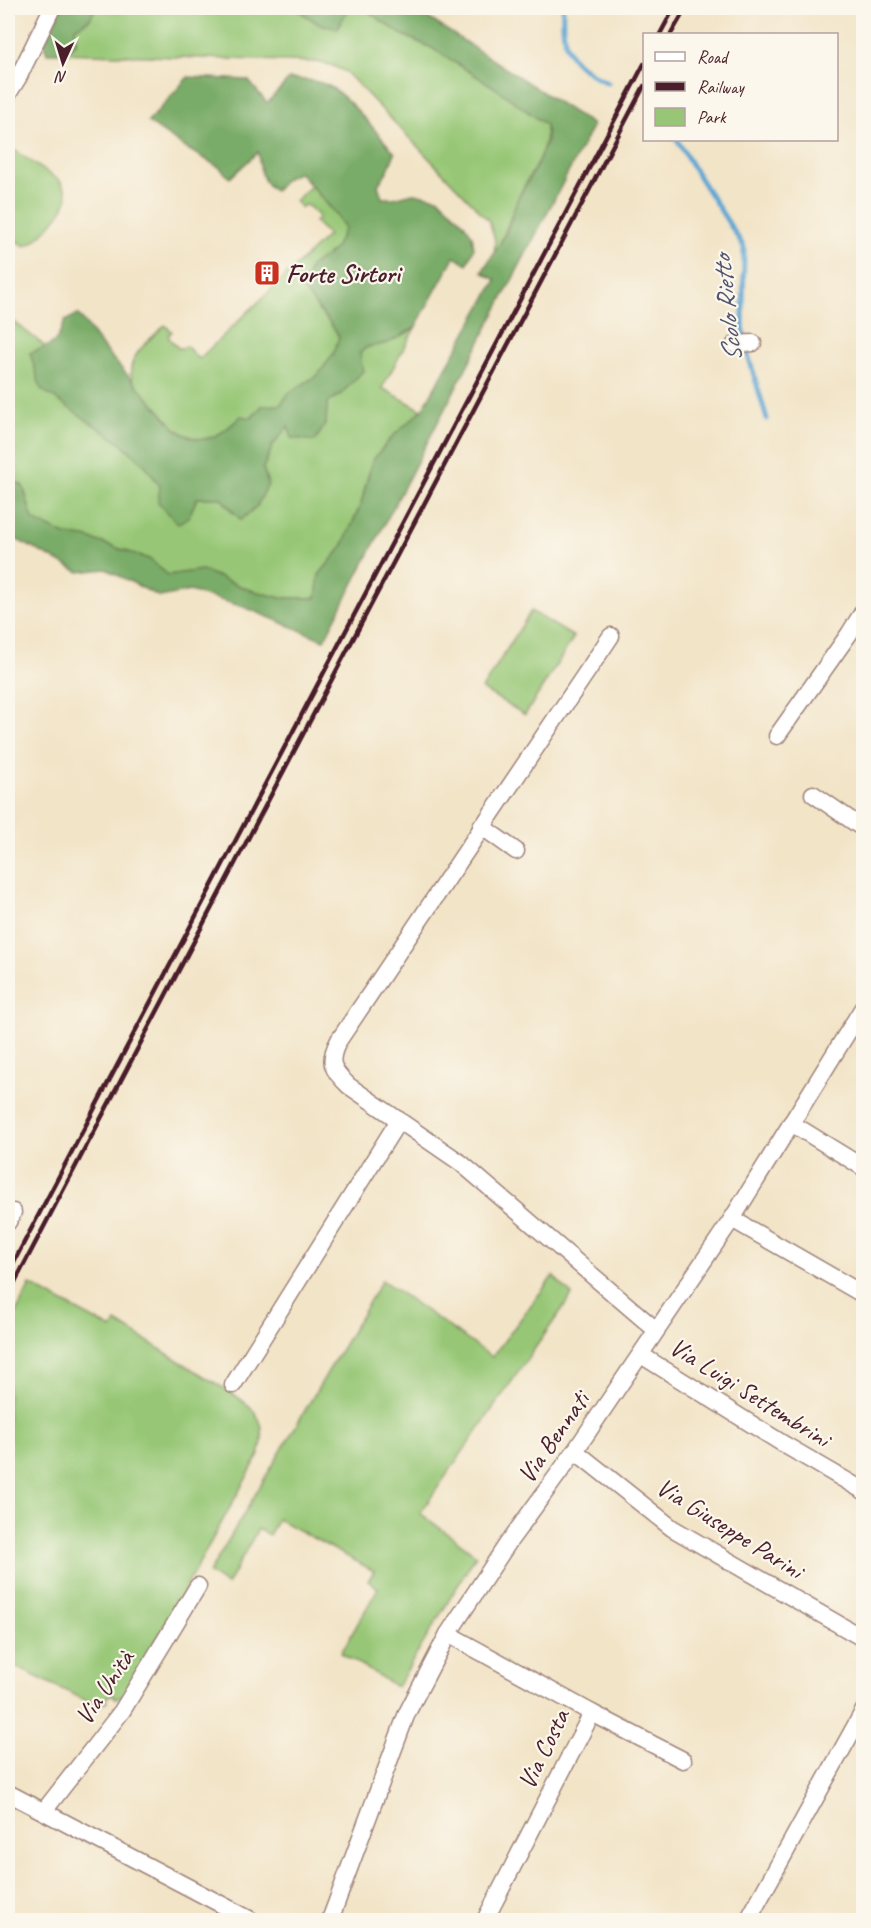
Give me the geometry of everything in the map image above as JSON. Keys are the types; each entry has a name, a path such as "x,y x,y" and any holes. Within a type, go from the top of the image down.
{"street":[{"path":"8,94 52,8"},
{"path":"735,344 753,342"},
{"path":"777,736 864,610"},
{"path":"610,636 332,1052 333,1067 349,1086 461,1163 656,1330"},
{"path":"813,794 864,829"},
{"path":"482,826 516,851"},
{"name":"Via Bennati","path":"330,1920 407,1713 448,1634 508,1543 575,1451 732,1219 864,1006"},
{"path":"233,1384 399,1120"},
{"path":"791,1124 864,1168"},
{"path":"732,1219 864,1295"},
{"name":"Via Luigi Settembrini","path":"641,1355 785,1445 864,1491"},
{"name":"Via Giuseppe Parini","path":"575,1451 672,1528 864,1639"},
{"name":"Via Unità","path":"44,1811 122,1711 198,1586"},
{"name":"Via Costa","path":"448,1634 592,1713 485,1920"},
{"path":"748,1920 864,1710"},
{"path":"592,1713 683,1760"},
{"path":"8,1793 251,1920"}],"green space":[{"path":"61,8 95,8 90,19 75,28 76,44 64,53 47,53 44,45"},
{"path":"95,8 295,8 317,23 346,13 347,8 363,8 401,34 432,48 494,87 546,125 544,147 516,203 494,256 495,240 489,221 346,72 331,65 315,62 64,53 76,44 75,28 90,19"},
{"path":"295,8 347,8 337,29 317,23"},
{"path":"363,8 413,8 593,125 324,640 244,607 190,591 160,597 106,569 79,572 8,535 8,477 23,486 33,520 65,535 85,537 149,559 168,575 202,570 247,589 280,598 316,598 319,575 342,547 361,504 372,461 392,437 422,410 496,280 482,272 506,234 516,202 537,165 547,140 546,125 494,87 432,48 401,34"},
{"path":"188,77 248,80 267,103 289,79 318,82 336,90 395,153 378,185 382,198 394,198 413,193 438,198 463,222 472,235 474,248 467,264 454,257 415,328 388,343 367,347 360,353 363,371 341,394 327,403 326,423 315,441 292,438 288,426 273,445 263,468 268,484 257,506 241,520 221,498 197,498 189,516 178,524 158,502 160,486 146,466 122,444 41,389 30,353 53,343 65,321 78,314 105,350 177,430 196,438 211,438 226,430 241,416 252,418 262,406 280,405 290,392 318,375 334,353 339,337 303,289 310,267 334,250 345,228 336,214 299,172 285,179 275,191 266,183 260,169 258,152 230,178 219,167 148,122"},
{"path":"8,146 60,181 67,194 65,204 56,218 43,233 25,246 8,237"},
{"path":"311,186 336,214 345,228 334,250 310,267 318,310 334,327 339,337 334,353 318,375 290,392 280,405 262,406 249,418 215,436 194,439 186,436 136,386 131,373 134,359 143,346 165,325 172,332 169,338 178,348 186,346 199,359 328,235 315,222 318,215 308,206 304,205 301,208 295,201"},
{"path":"8,317 46,347 122,444 146,466 160,486 189,516 197,498 221,498 233,513 257,506 268,484 263,468 273,445 288,425 326,423 327,403 341,394 360,353 367,347 388,343 415,328 382,388 422,410 392,437 372,461 361,504 342,547 319,575 316,598 281,598 247,589 202,570 168,575 149,559 85,537 65,535 33,520 23,486 8,477 8,333 12,322"},
{"path":"531,611 574,637 525,715 482,689"},
{"path":"553,1276 572,1295 420,1513 476,1555 397,1687 341,1653 378,1588 368,1581 374,1571 278,1519 269,1535 258,1529 227,1585 209,1573 382,1280 492,1357"},
{"path":"30,1285 112,1329 116,1322 242,1400 255,1413 262,1427 262,1444 259,1455 126,1695 116,1699 113,1694 105,1698 107,1702 97,1706 8,1663 8,1329"}],"waterway":[{"name":"Scolo Rietto","path":"563,8 564,35 570,54 584,69 608,83"},
{"name":"Scolo Rietto","path":"678,141 744,247 743,326 746,348 767,419"}],"railway":[{"path":"661,33 674,8"},
{"path":"672,33 686,8"},
{"path":"8,1273 643,66"},
{"path":"8,1295 643,88"}],"place":[{"name":"Forte Sirtori","path":"267,273"}]}
